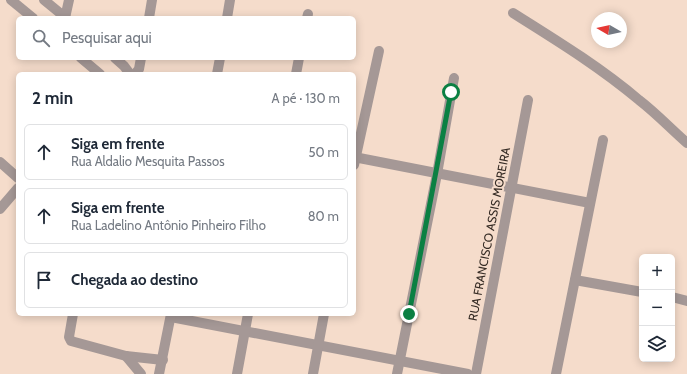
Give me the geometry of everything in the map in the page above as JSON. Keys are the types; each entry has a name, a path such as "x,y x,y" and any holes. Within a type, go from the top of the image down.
{"street":[{"path":"11,0 31,16"},
{"path":"44,0 64,16"},
{"path":"66,16 69,0"},
{"path":"149,16 152,0"},
{"path":"227,16 230,0"},
{"path":"513,13 566,46 622,86 639,99 687,143"},
{"path":"356,151 379,51"},
{"path":"83,60 98,72"},
{"path":"117,60 127,70"},
{"path":"137,72 140,68 141,60"},
{"path":"217,72 220,60"},
{"path":"296,72 299,60"},
{"path":"397,374 437,174 454,78"},
{"name":"RUA FRANCISCO ASSIS MOREIRA","path":"476,374 528,100"},
{"path":"556,374 603,140"},
{"path":"356,160 437,174 590,204"},
{"path":"0,162 16,176"},
{"path":"0,209 16,190"},
{"path":"575,280 639,291"},
{"path":"675,298 687,301"},
{"path":"73,316 69,337 71,341 126,356 163,360"},
{"path":"159,374 171,316 468,374"},
{"path":"237,374 248,316"},
{"path":"313,374 324,316"},
{"path":"126,356 141,374"}],"route":[{"path":"409,314 437,174 451,92"}]}
